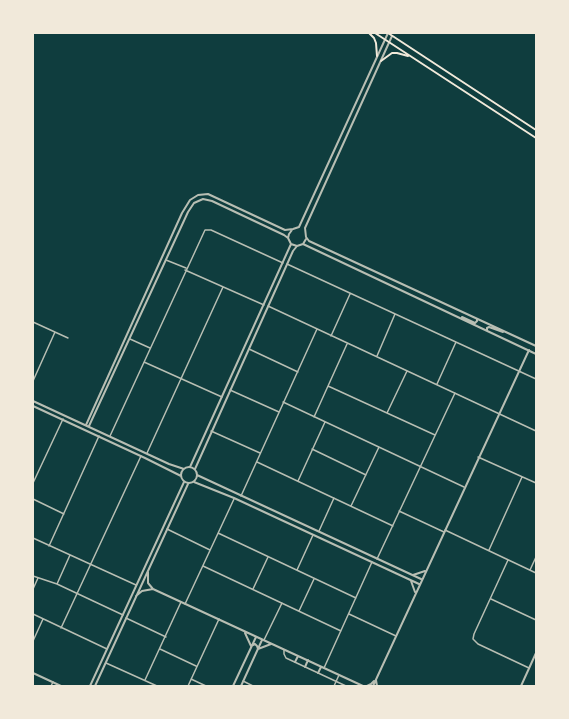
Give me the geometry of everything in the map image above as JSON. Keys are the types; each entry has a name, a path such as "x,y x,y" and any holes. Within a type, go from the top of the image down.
{"main road":[{"path":"369,33 374,38 376,43 377,56"},
{"path":"375,33 536,138"},
{"path":"388,33 536,130"},
{"path":"381,61 388,55 394,53 411,56"}],"street":[{"path":"288,238 289,234 299,226 305,215 388,33"},
{"path":"304,232 307,222 392,36"},
{"path":"86,425 182,213 190,200 198,195 208,194 285,230 293,230"},
{"path":"89,426 190,207 202,199 212,201 275,230 288,238 291,244 297,246"},
{"path":"296,228 304,232 309,241 536,346"},
{"path":"110,436 202,233 205,230 208,229 283,263"},
{"path":"303,244 306,237"},
{"path":"190,467 291,244"},
{"path":"194,482 197,475 195,469 211,431 293,250 297,246 303,244 536,354"},
{"path":"166,260 264,305"},
{"path":"287,264 536,379"},
{"path":"147,453 223,287"},
{"path":"331,336 350,294"},
{"path":"268,306 536,431"},
{"path":"376,357 395,314"},
{"path":"457,316 475,323 477,321 476,318"},
{"path":"33,322 68,338"},
{"path":"487,331 489,327 498,331 506,332"},
{"path":"240,496 317,329"},
{"path":"33,381 55,332"},
{"path":"130,338 150,348"},
{"path":"436,385 456,342"},
{"path":"314,417 347,343"},
{"path":"249,349 298,372"},
{"path":"373,686 464,487 529,350"},
{"path":"144,362 222,397"},
{"path":"387,413 407,371"},
{"path":"328,386 435,435"},
{"path":"230,390 279,412"},
{"path":"377,559 455,393"},
{"path":"33,401 177,467 184,469 190,467 195,469"},
{"path":"283,402 464,487"},
{"path":"33,406 181,476 184,482 188,484 194,482 234,498 419,584"},
{"path":"33,483 63,420"},
{"path":"298,481 325,422"},
{"path":"211,431 260,454"},
{"path":"49,546 99,436"},
{"path":"351,506 379,447"},
{"path":"312,449 366,475"},
{"path":"61,628 141,456"},
{"path":"478,457 536,483"},
{"path":"256,462 393,526"},
{"path":"181,476 184,469"},
{"path":"197,475 421,580"},
{"path":"489,550 522,477"},
{"path":"90,686 184,482"},
{"path":"94,686 188,484"},
{"path":"185,604 234,498"},
{"path":"318,532 334,498"},
{"path":"33,499 64,514"},
{"path":"400,511 489,550 536,573"},
{"path":"166,529 210,550"},
{"path":"218,533 356,598"},
{"path":"296,570 313,535"},
{"path":"33,538 136,585"},
{"path":"57,584 70,555"},
{"path":"253,589 268,557"},
{"path":"530,570 536,557"},
{"path":"508,560 473,638 478,644 529,668"},
{"path":"318,673 349,614 372,562"},
{"path":"203,566 341,630"},
{"path":"148,570 148,583 153,589 218,620 364,686 371,684 376,678"},
{"path":"413,576 425,571"},
{"path":"33,576 57,584 123,615"},
{"path":"33,589 38,578"},
{"path":"299,611 314,579"},
{"path":"410,580 415,593"},
{"path":"136,596 145,590 153,589"},
{"path":"490,599 536,620"},
{"path":"145,680 181,602"},
{"path":"240,686 282,603"},
{"path":"33,614 107,650"},
{"path":"349,614 396,636"},
{"path":"126,618 166,637"},
{"path":"33,641 43,619"},
{"path":"188,686 218,620"},
{"path":"245,632 251,646"},
{"path":"233,686 256,637"},
{"path":"251,646 255,644 258,649"},
{"path":"258,649 271,644"},
{"path":"160,649 197,666"},
{"path":"284,650 285,657 346,686"},
{"path":"521,686 536,653"},
{"path":"295,662 298,656"},
{"path":"305,667 308,660"},
{"path":"105,662 157,686"},
{"path":"33,673 61,686"},
{"path":"335,686 339,675"},
{"path":"376,678 377,686"},
{"path":"191,679 206,686"},
{"path":"243,681 253,686"},
{"path":"51,686 53,682"}]}
